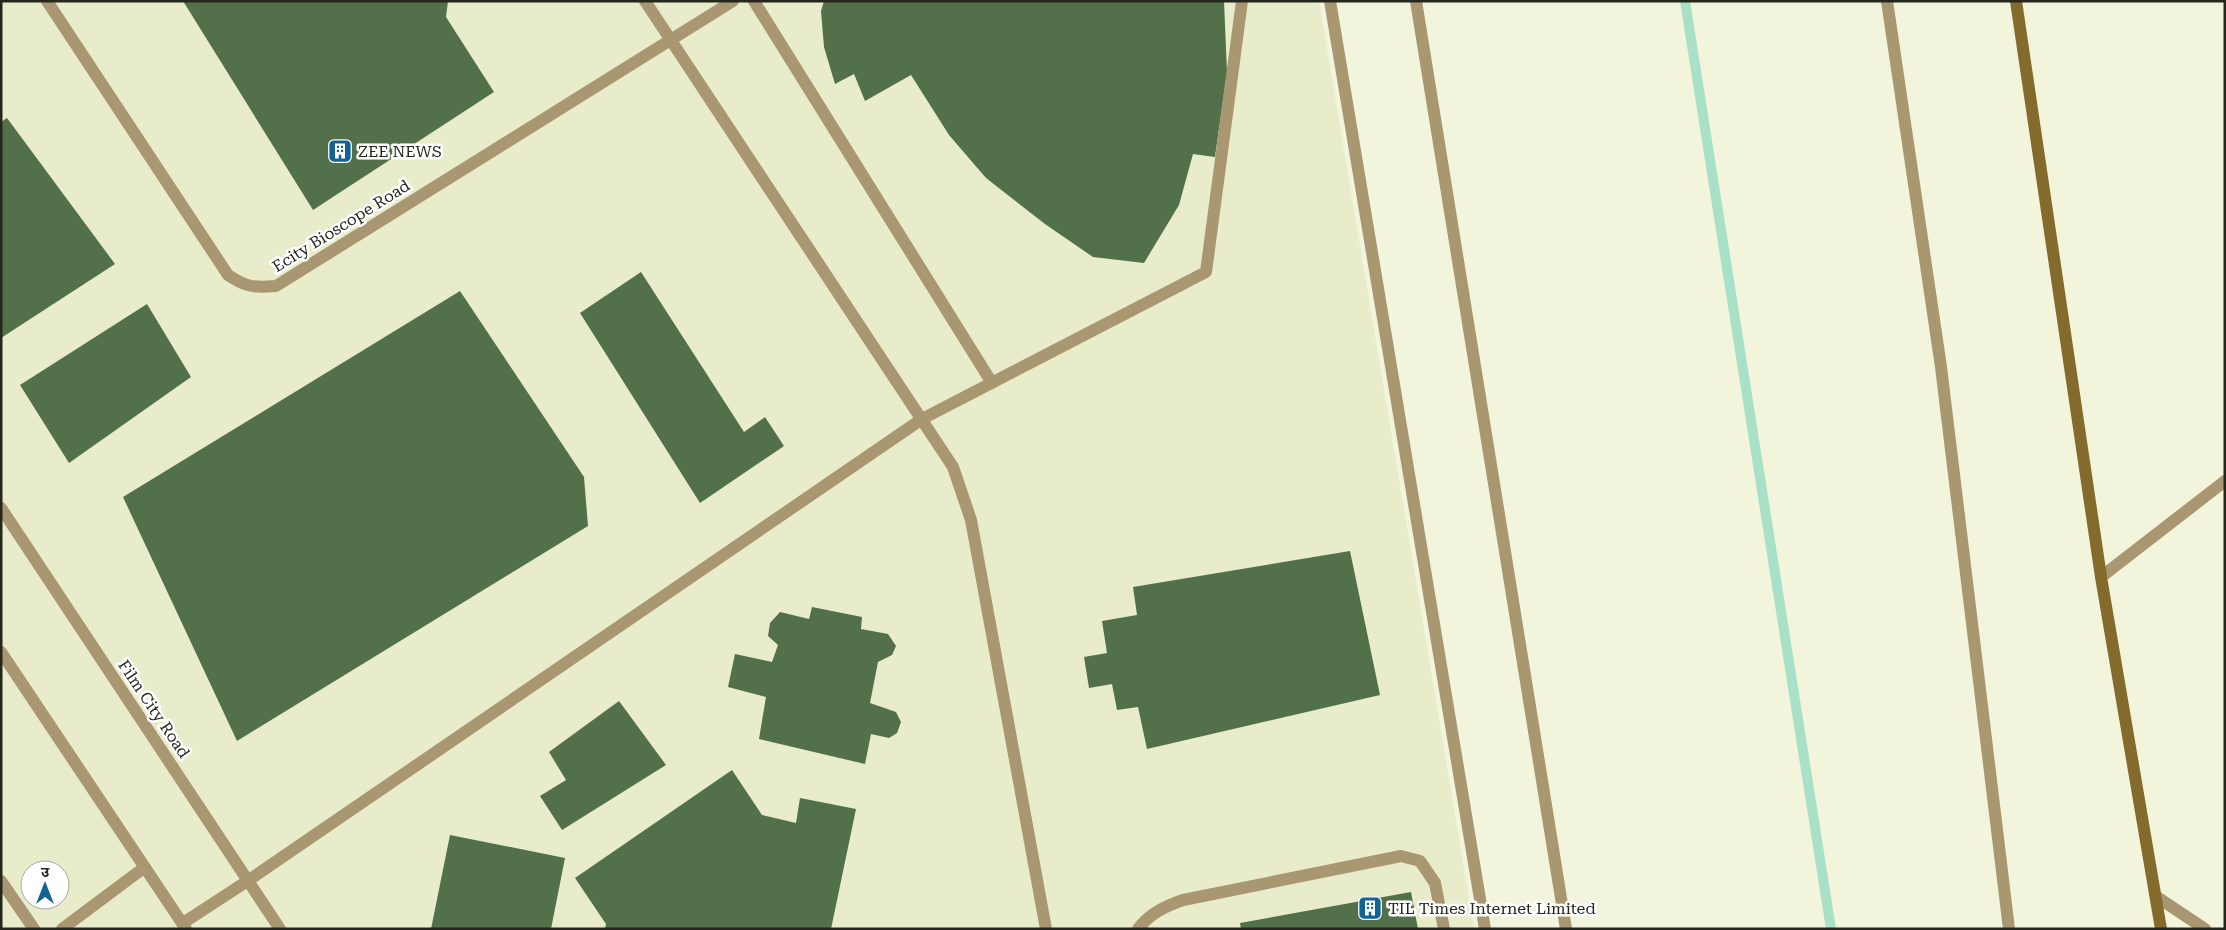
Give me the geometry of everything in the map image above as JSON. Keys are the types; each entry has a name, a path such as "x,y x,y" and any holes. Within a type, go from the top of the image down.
{"street":[{"name":"Ecity Bioscope Road","path":"47,1 228,275 244,286 260,288 276,286 733,1"},
{"path":"645,1 952,467 971,520 1046,929"},
{"path":"754,1 992,383"},
{"path":"1,652 184,926 922,419 1206,272 1242,1"},
{"path":"1330,1 1485,929"},
{"path":"1416,1 1566,929"},
{"path":"1887,1 1941,367 2009,929"},
{"path":"2016,1 2101,577 2161,929"},
{"path":"2101,577 2225,481"},
{"name":"Film City Road","path":"1,508 280,929"},
{"path":"1138,929 1145,920 1165,906 1183,900 1401,856 1420,861 1435,883 1444,929"},
{"path":"62,929 145,867"},
{"path":"1,880 34,929"},
{"path":"2157,897 2205,929"}],"shaded area":[{"path":"1,1 1319,1 1474,929 1,929"}],"building":[{"name":"ZEE NEWS","path":"183,1 448,1 446,17 494,92 313,210"},
{"path":"824,1 1224,1 1227,72 1215,157 1193,154 1179,205 1144,263 1093,257 1045,224 986,178 949,135 911,75 865,101 854,74 835,84 824,47 821,11"},
{"path":"7,118 115,264 1,338 1,122"},
{"path":"641,272 744,432 765,417 784,446 700,503 580,313"},
{"path":"460,291 584,477 588,526 237,741 123,497"},
{"path":"147,304 191,377 69,463 20,385"},
{"path":"1350,551 1380,695 1147,749 1138,707 1117,710 1112,684 1089,688 1084,657 1107,653 1102,621 1137,615 1133,587"},
{"path":"812,607 862,617 861,629 888,634 896,646 892,655 878,662 870,703 896,712 901,722 897,733 889,738 871,734 865,764 759,739 766,697 728,687 735,654 772,662 778,645 768,636 770,623 780,612 809,619"},
{"path":"619,701 666,765 562,830 540,796 566,780 549,752"},
{"path":"732,770 762,815 796,823 800,798 856,809 831,929 605,929 606,924 575,878"},
{"path":"450,835 565,858 551,929 431,929"},
{"name":"TIL Times Internet Limited","path":"1411,892 1418,929 1241,929 1240,923"}],"waterway":[{"path":"1685,1 1831,929"}],"place":[{"name":"ZEE NEWS","path":"340,151"},
{"name":"TIL Times Internet Limited","path":"1370,908"}]}
